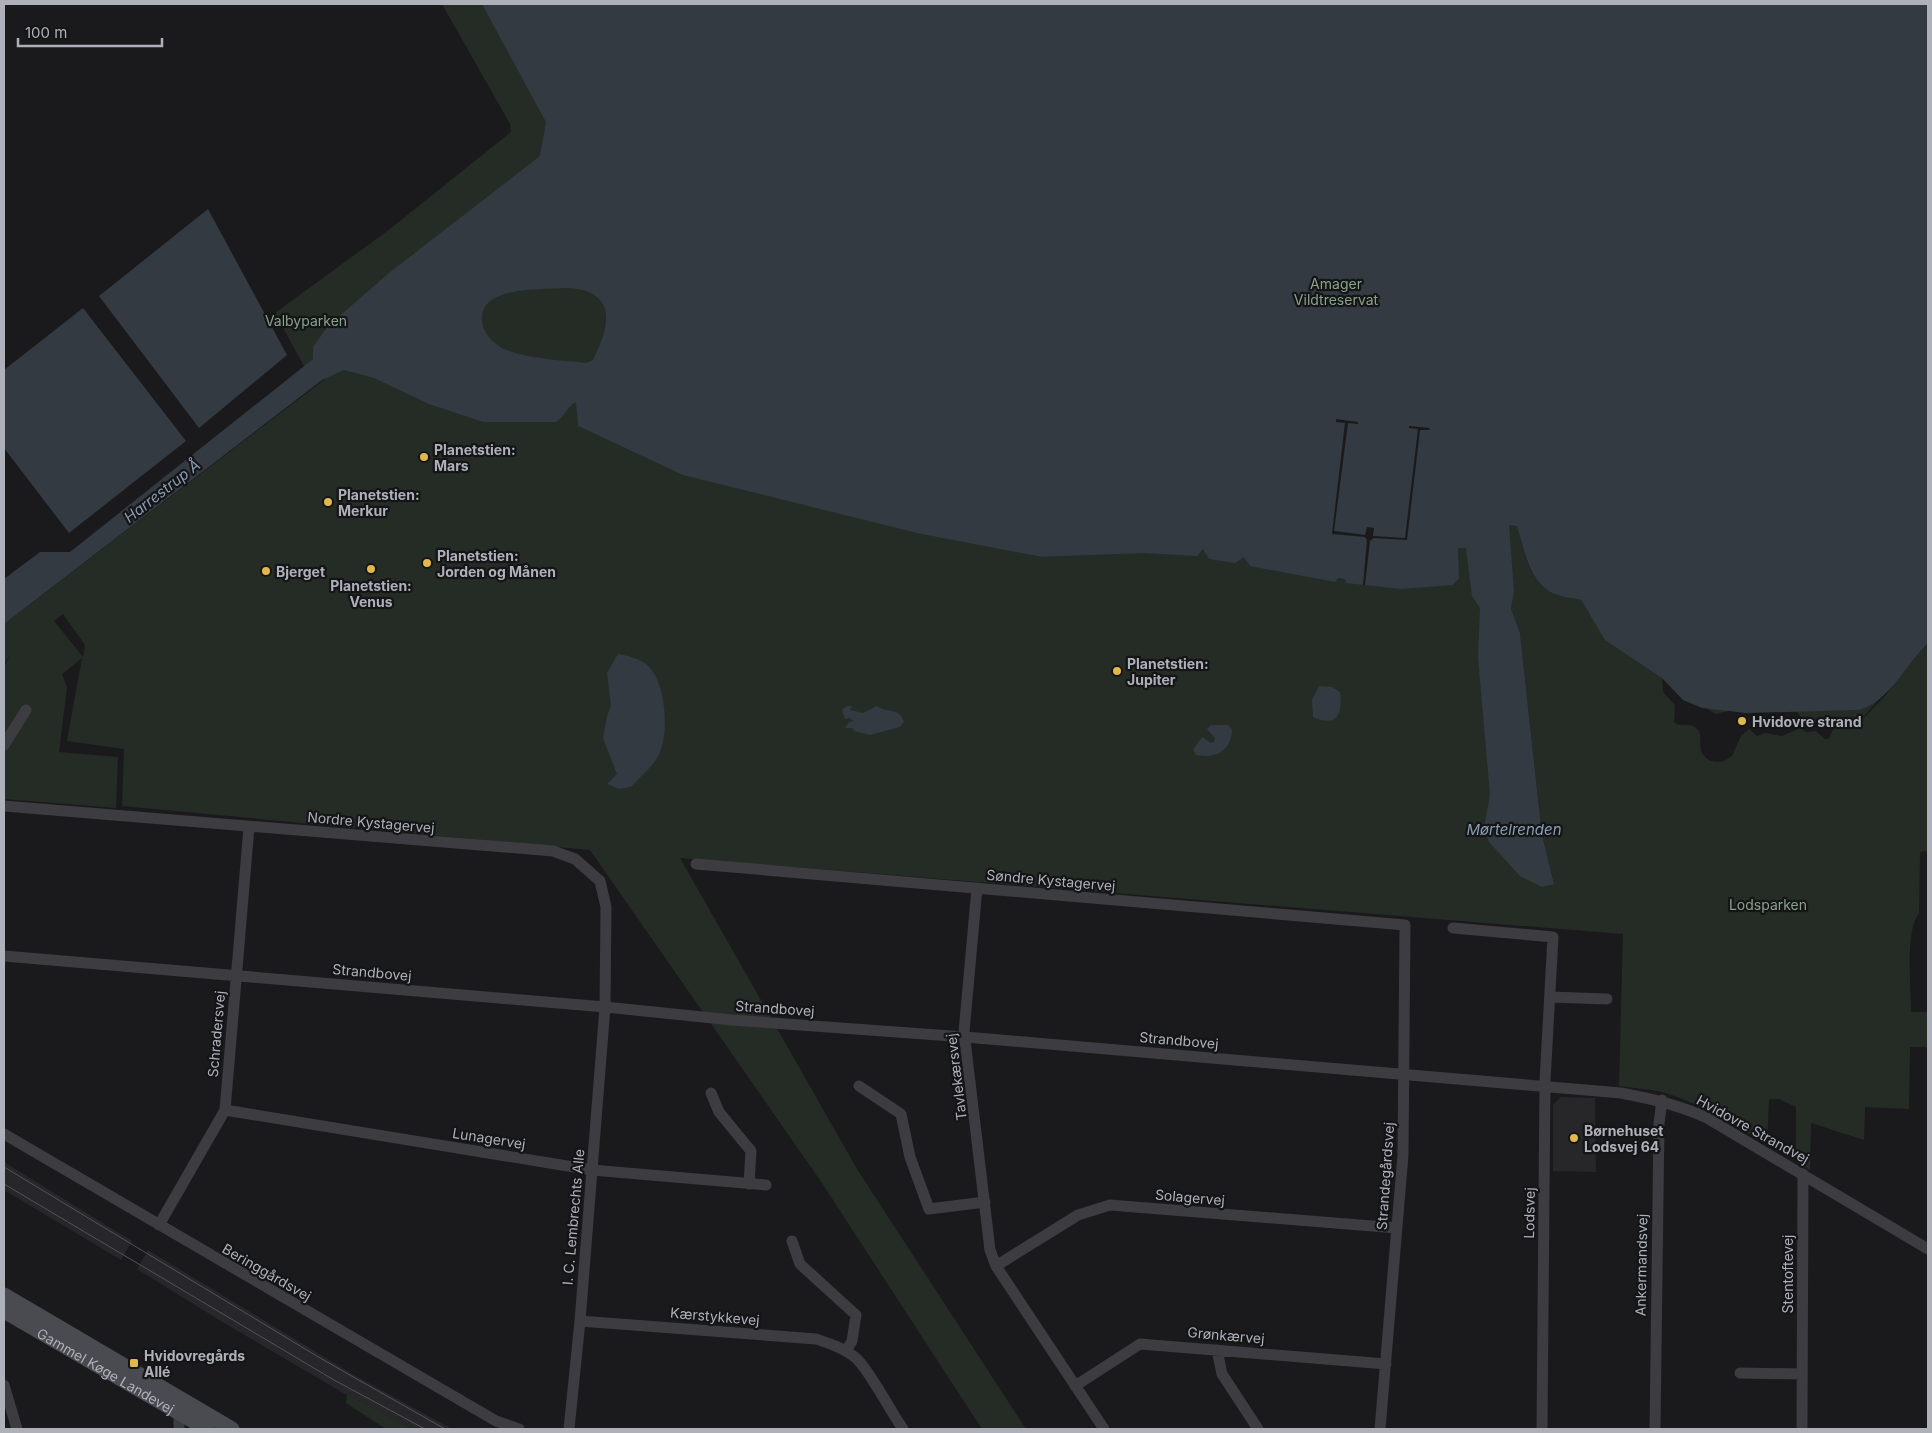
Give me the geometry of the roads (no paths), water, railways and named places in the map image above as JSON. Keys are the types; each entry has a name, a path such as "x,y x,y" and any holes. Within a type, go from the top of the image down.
{"main road":[{"name":"Gammel Køge Landevej","path":"4,1295 232,1429"},
{"name":"Gammel Køge Landevej","path":"4,1312 179,1412 203,1428"}],"street":[{"path":"4,745 26,710"},
{"name":"Nordre Kystagervej","path":"4,806 553,851 575,859 600,881 606,907 605,1007"},
{"name":"Schradersvej","path":"159,1225 226,1110 249,827"},
{"name":"Søndre Kystagervej","path":"696,864 1404,925"},
{"name":"Tavlekærsvej","path":"977,888 965,1037 990,1250 996,1266 1104,1429"},
{"name":"Strandegårdsvej","path":"1380,1429 1403,1155 1404,925"},
{"name":"Lodsvej","path":"1453,928 1553,937 1545,1087 1542,1429"},
{"name":"Strandbovej","path":"4,956 605,1007 732,1020 965,1037 1545,1087"},
{"path":"1550,997 1607,999"},
{"name":"I. C. Lembrechts Alle","path":"568,1429 580,1321 605,1007"},
{"path":"859,1086 901,1114 910,1157 929,1209 985,1202"},
{"name":"Hvidovre Strandvej","path":"1545,1087 1621,1093 1662,1100 1686,1108 1707,1118 1928,1248"},
{"path":"711,1093 719,1112 751,1151 749,1184"},
{"name":"Ankermandsvej","path":"1655,1429 1659,1124 1662,1100"},
{"name":"Lunagervej","path":"226,1110 592,1170 766,1185"},
{"name":"Beringgårdsvej","path":"4,1134 496,1421 519,1429"},
{"name":"Stentoftevej","path":"1802,1429 1803,1174"},
{"name":"Solagervej","path":"996,1266 1078,1215 1110,1205 1397,1228"},
{"path":"792,1241 800,1264 856,1315 852,1341 846,1351"},
{"name":"Kærstykkevej","path":"580,1321 816,1339 846,1351 858,1361 902,1429"},
{"name":"Grønkærvej","path":"1075,1386 1140,1344 1386,1364"},
{"path":"1217,1350 1222,1374 1258,1429"},
{"path":"1740,1373 1802,1374"},
{"path":"4,1385 17,1429"},
{"path":"179,1412 179,1429"}],"water":[{"name":"Amager Vildtreservat","path":"482,4 1928,4 1928,643 1889,690 1870,705 1859,710 1746,713 1702,708 1683,700 1662,678 1605,640 1581,600 1554,594 1543,586 1528,562 1517,526 1509,525 1514,591 1511,609 1520,633 1542,835 1554,884 1542,887 1520,876 1489,842 1484,828 1490,795 1478,657 1480,608 1472,596 1466,548 1458,548 1459,578 1453,585 1401,589 1346,583 1345,579 1338,578 1335,582 1250,566 1244,557 1235,563 1209,559 1203,549 1197,556 1143,553 1042,557 917,533 683,475 578,426 576,402 556,422 483,422 429,404 374,378 344,370 322,380 4,624 4,579 40,552 70,552 313,359 313,347 328,326 389,273 540,156 546,122","holes":["578,289 591,293 600,300 605,308 605,328 593,360 586,363 518,354 492,341 487,335 482,321 482,314 485,308 489,302 497,297 525,290"]},
{"path":"208,209 287,355 199,428 99,296"},
{"path":"83,308 186,441 69,533 4,448 4,370"},
{"path":"618,654 640,661 653,672 662,694 665,719 663,743 655,762 631,787 619,789 607,784 617,774 603,738 611,706 607,673"},
{"path":"1319,686 1332,687 1340,692 1339,712 1333,720 1321,720 1313,717 1312,700"},
{"path":"847,706 852,706 850,710 863,713 877,706 896,712 902,717 904,722 900,727 870,735 854,731 853,728 845,728 848,723 853,721 850,718 845,719 842,710"},
{"path":"1211,725 1228,725 1232,730 1229,743 1221,752 1216,754 1210,756 1196,755 1193,750 1202,737 1211,743 1214,742 1215,738 1207,729"}],"tram line":[{"path":"4,1167 320,1358 445,1429"},
{"path":"4,1184 334,1380 425,1429"}],"place":[{"name":"Planetstien: Mars","path":"424,457"},
{"name":"Planetstien: Merkur","path":"328,502"},
{"name":"Planetstien: Jorden og Månen","path":"427,563"},
{"name":"Planetstien: Venus","path":"371,569"},
{"name":"Bjerget","path":"266,571"},
{"name":"Planetstien: Jupiter","path":"1117,671"},
{"name":"Hvidovre strand","path":"1742,721"},
{"name":"Børnehuset Lodsvej 64","path":"1574,1138"},
{"name":"Hvidovregårds Allé","path":"134,1363"}],"park label":[{"name":"Valbyparken","path":"306,320"},
{"name":"Lodsparken","path":"1768,904"}],"water label":[{"name":"Harrestrup Å","path":"162,491"},
{"name":"Mørtelrenden","path":"1514,829"}]}
